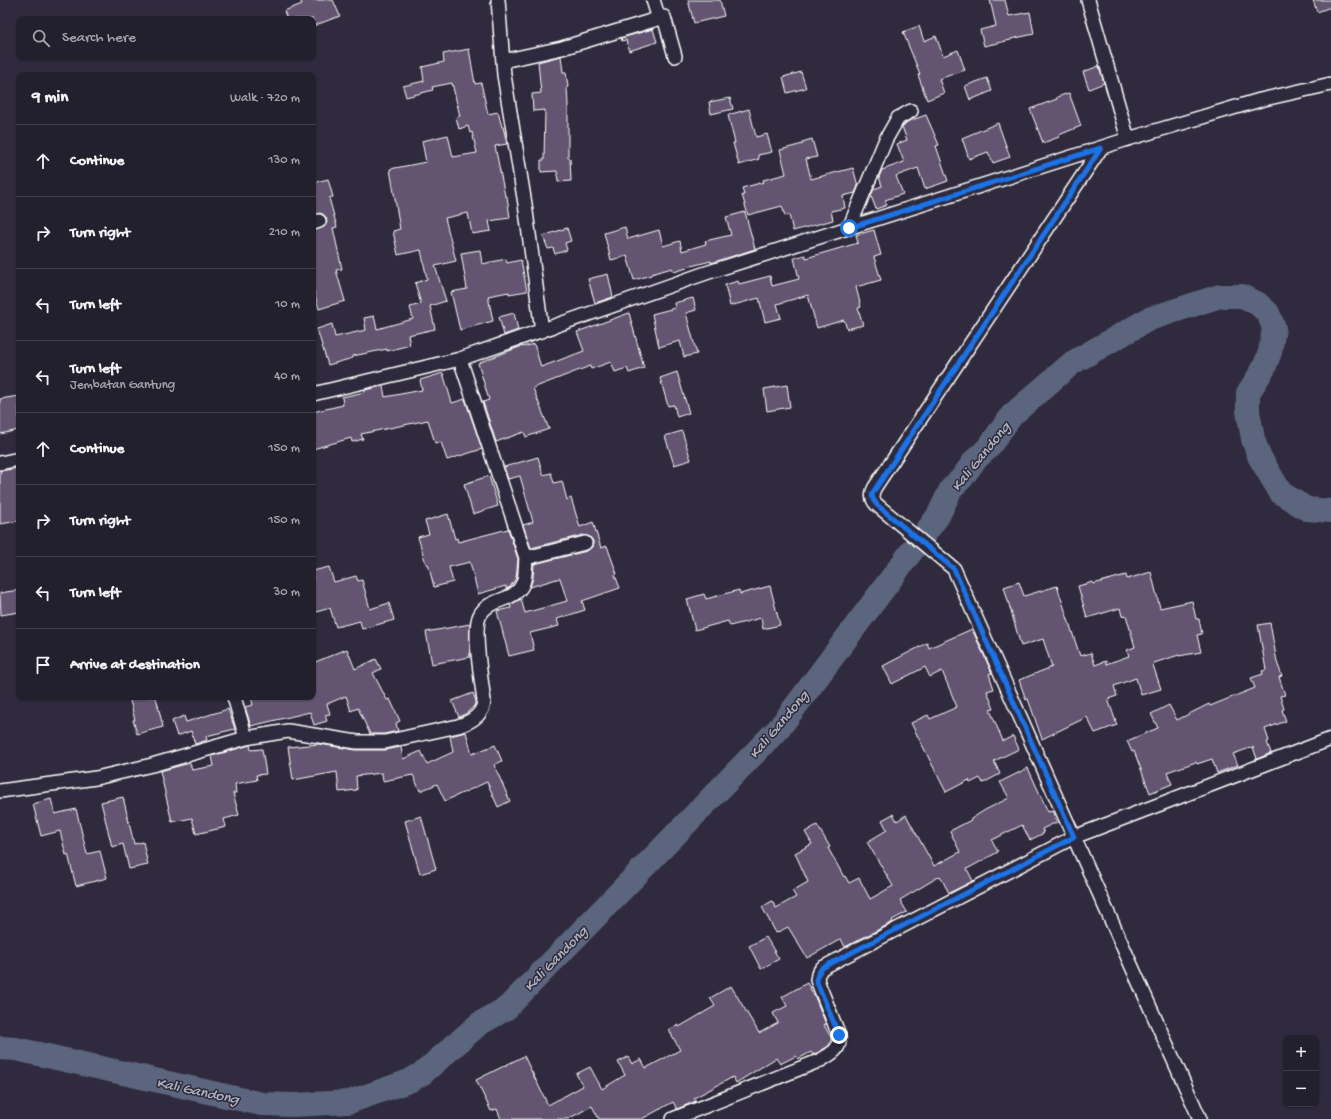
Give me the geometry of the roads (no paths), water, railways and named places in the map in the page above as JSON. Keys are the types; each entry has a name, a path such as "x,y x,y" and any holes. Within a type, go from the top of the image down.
{"street":[{"path":"498,0 504,75 526,204 542,332"},
{"path":"653,0 659,19"},
{"path":"1088,0 1128,139"},
{"path":"503,61 562,48 664,18 675,56"},
{"path":"316,393 460,359 542,332 706,274 1128,139 1260,100 1331,84"},
{"path":"849,228 886,139 898,118 911,112"},
{"path":"1101,148 873,490 872,496 874,501 885,512 954,569 1200,1119"},
{"path":"0,791 96,778 152,765 246,738 288,731 357,742 385,742 458,726 470,722 477,716 484,708 477,637 480,614 486,607 514,595 520,589 524,582 526,558 460,359"},
{"path":"0,462 16,459"},
{"path":"526,558 586,543"},
{"path":"235,700 246,738"},
{"path":"673,1119 821,1060 834,1052 840,1041 839,1035 816,980 822,968 1074,837 1331,739"}],"waterway":[{"name":"Kali Gandong","path":"0,1048 16,1049 262,1104 293,1105 349,1102 409,1081 423,1073 479,1024 507,1008 780,727 938,516 951,489 962,478 975,460 988,448 1012,415 1072,363 1149,319 1220,296 1242,296 1257,303 1268,313 1274,328 1270,352 1264,368 1248,393 1248,411 1253,439 1259,456 1281,493 1307,509 1331,511"}]}
